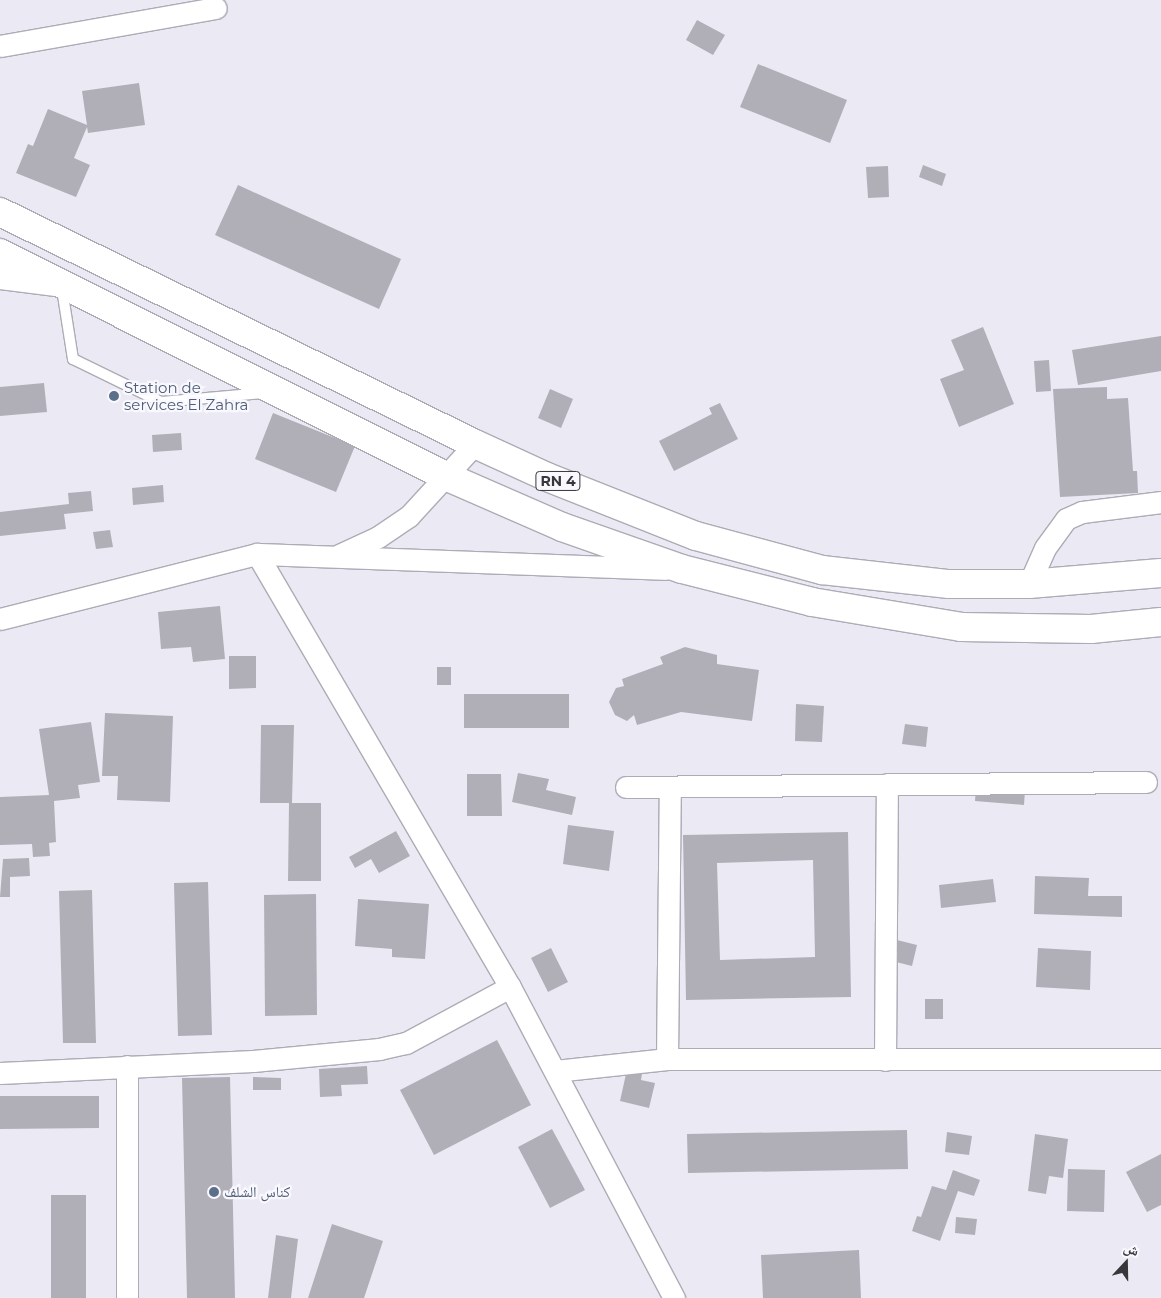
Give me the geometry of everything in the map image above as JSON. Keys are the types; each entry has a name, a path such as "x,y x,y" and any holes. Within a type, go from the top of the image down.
{"highway":[{"name":"RN 4","path":"0,212 475,444 547,477 696,536 813,567 950,584 1029,584 1161,573"},
{"name":"RN 4","path":"0,253 443,475 562,526 682,569 812,602 961,626 1091,629 1161,622"}],"street":[{"path":"0,46 216,8"},
{"path":"0,278 62,285"},
{"path":"337,556 396,526 409,516 443,475 475,444"},
{"path":"1029,584 1045,548 1066,519 1082,512 1161,502"},
{"path":"257,554 510,987 674,1298"},
{"path":"0,619 257,554 337,556 465,564 682,569"},
{"path":"626,787 1146,782"},
{"path":"885,1060 887,784"},
{"path":"667,1059 670,788"},
{"path":"0,1073 253,1061 379,1049 412,1040 510,987"},
{"path":"555,1071 667,1059 1161,1059"},
{"path":"127,1066 127,1298"}],"lane":[{"path":"62,285 73,359 161,402 275,392"}],"building":[{"path":"697,20 725,35 713,55 686,40"},
{"path":"758,64 847,100 830,143 740,107"},
{"path":"139,83 145,125 88,133 87,127 74,158 90,165 76,197 16,173 28,144 33,146 48,109 87,125 82,91"},
{"path":"923,165 946,174 942,186 919,177"},
{"path":"888,166 889,197 868,198 866,167"},
{"path":"238,185 401,259 379,309 215,235"},
{"path":"983,327 1014,404 959,427 940,379 964,370 951,340"},
{"path":"1161,336 1161,371 1078,385 1072,350"},
{"path":"1049,360 1051,391 1036,392 1034,361"},
{"path":"44,383 47,412 0,416 0,387"},
{"path":"1107,387 1107,399 1128,398 1133,471 1137,471 1138,493 1060,497 1053,389"},
{"path":"550,389 573,399 561,428 538,418"},
{"path":"720,403 738,439 674,471 659,441 712,414 709,408"},
{"path":"273,413 355,446 336,492 255,459"},
{"path":"181,433 182,450 153,452 152,435"},
{"path":"163,485 164,502 133,505 132,488"},
{"path":"91,491 93,511 64,514 66,529 0,536 0,512 69,504 68,493"},
{"path":"110,530 113,547 96,549 93,532"},
{"path":"220,606 225,659 193,662 191,647 161,649 158,612"},
{"path":"685,647 717,655 717,664 759,670 752,721 681,712 637,725 634,715 627,721 615,715 609,702 616,688 624,686 622,679 663,664 660,657"},
{"path":"229,656 256,656 256,688 229,689"},
{"path":"437,667 451,667 451,685 437,685"},
{"path":"464,694 569,694 569,728 464,728"},
{"path":"796,704 824,706 822,742 795,741"},
{"path":"105,713 173,716 170,802 117,800 118,776 102,776"},
{"path":"91,722 100,782 78,785 80,798 54,801 56,842 49,843 50,856 33,857 32,844 0,845 0,797 49,795 39,729"},
{"path":"905,724 928,727 926,747 902,744"},
{"path":"261,725 294,725 292,803 321,803 321,881 288,881 289,803 260,803"},
{"path":"518,773 549,779 546,790 576,797 572,815 512,802"},
{"path":"467,774 501,774 502,816 467,816"},
{"path":"976,787 1025,790 1024,805 975,801"},
{"path":"568,825 614,831 609,871 563,864"},
{"path":"396,831 410,856 379,873 371,859 355,868 349,857"},
{"path":"848,832 851,997 686,1000 683,835","holes":["813,860 815,957 720,960 717,863"]},
{"path":"29,858 30,876 10,877 10,897 0,897 3,859"},
{"path":"1035,876 1089,878 1088,896 1122,896 1122,917 1034,914"},
{"path":"993,879 996,902 941,908 939,885"},
{"path":"208,882 212,1035 178,1036 174,883"},
{"path":"92,890 96,1043 63,1043 59,891"},
{"path":"316,894 317,1015 265,1016 264,895"},
{"path":"358,899 429,904 425,959 392,957 392,949 355,946"},
{"path":"893,939 917,945 912,966 888,960"},
{"path":"551,948 568,982 548,992 531,958"},
{"path":"1038,948 1091,951 1090,990 1036,987"},
{"path":"925,999 943,999 943,1019 925,1019"},
{"path":"497,1040 531,1105 434,1155 400,1090"},
{"path":"628,1065 643,1068 641,1080 655,1083 649,1108 620,1101"},
{"path":"367,1066 368,1084 341,1085 342,1096 320,1097 319,1069"},
{"path":"230,1077 235,1298 187,1298 182,1078"},
{"path":"253,1077 281,1078 281,1090 253,1090"},
{"path":"0,1096 99,1096 99,1128 0,1129"},
{"path":"552,1129 585,1190 550,1208 518,1147"},
{"path":"907,1130 908,1169 688,1173 687,1134"},
{"path":"947,1132 972,1136 969,1155 945,1152"},
{"path":"1035,1134 1068,1139 1063,1178 1049,1176 1046,1194 1028,1191"},
{"path":"1161,1154 1161,1205 1147,1212 1126,1172"},
{"path":"1068,1169 1105,1170 1104,1212 1067,1211"},
{"path":"953,1170 980,1180 974,1196 958,1191 940,1241 912,1231 917,1216 921,1217 932,1186 946,1190"},
{"path":"51,1195 86,1195 86,1298 51,1298"},
{"path":"956,1217 977,1219 975,1235 955,1233"},
{"path":"332,1224 383,1241 364,1298 308,1298"},
{"path":"276,1235 298,1239 291,1298 268,1298"},
{"path":"859,1250 861,1298 763,1298 761,1255"}],"place":[{"name":"Station de services El Zahra","path":"114,396"},
{"name":"كناس الشلف","path":"214,1192"}]}
